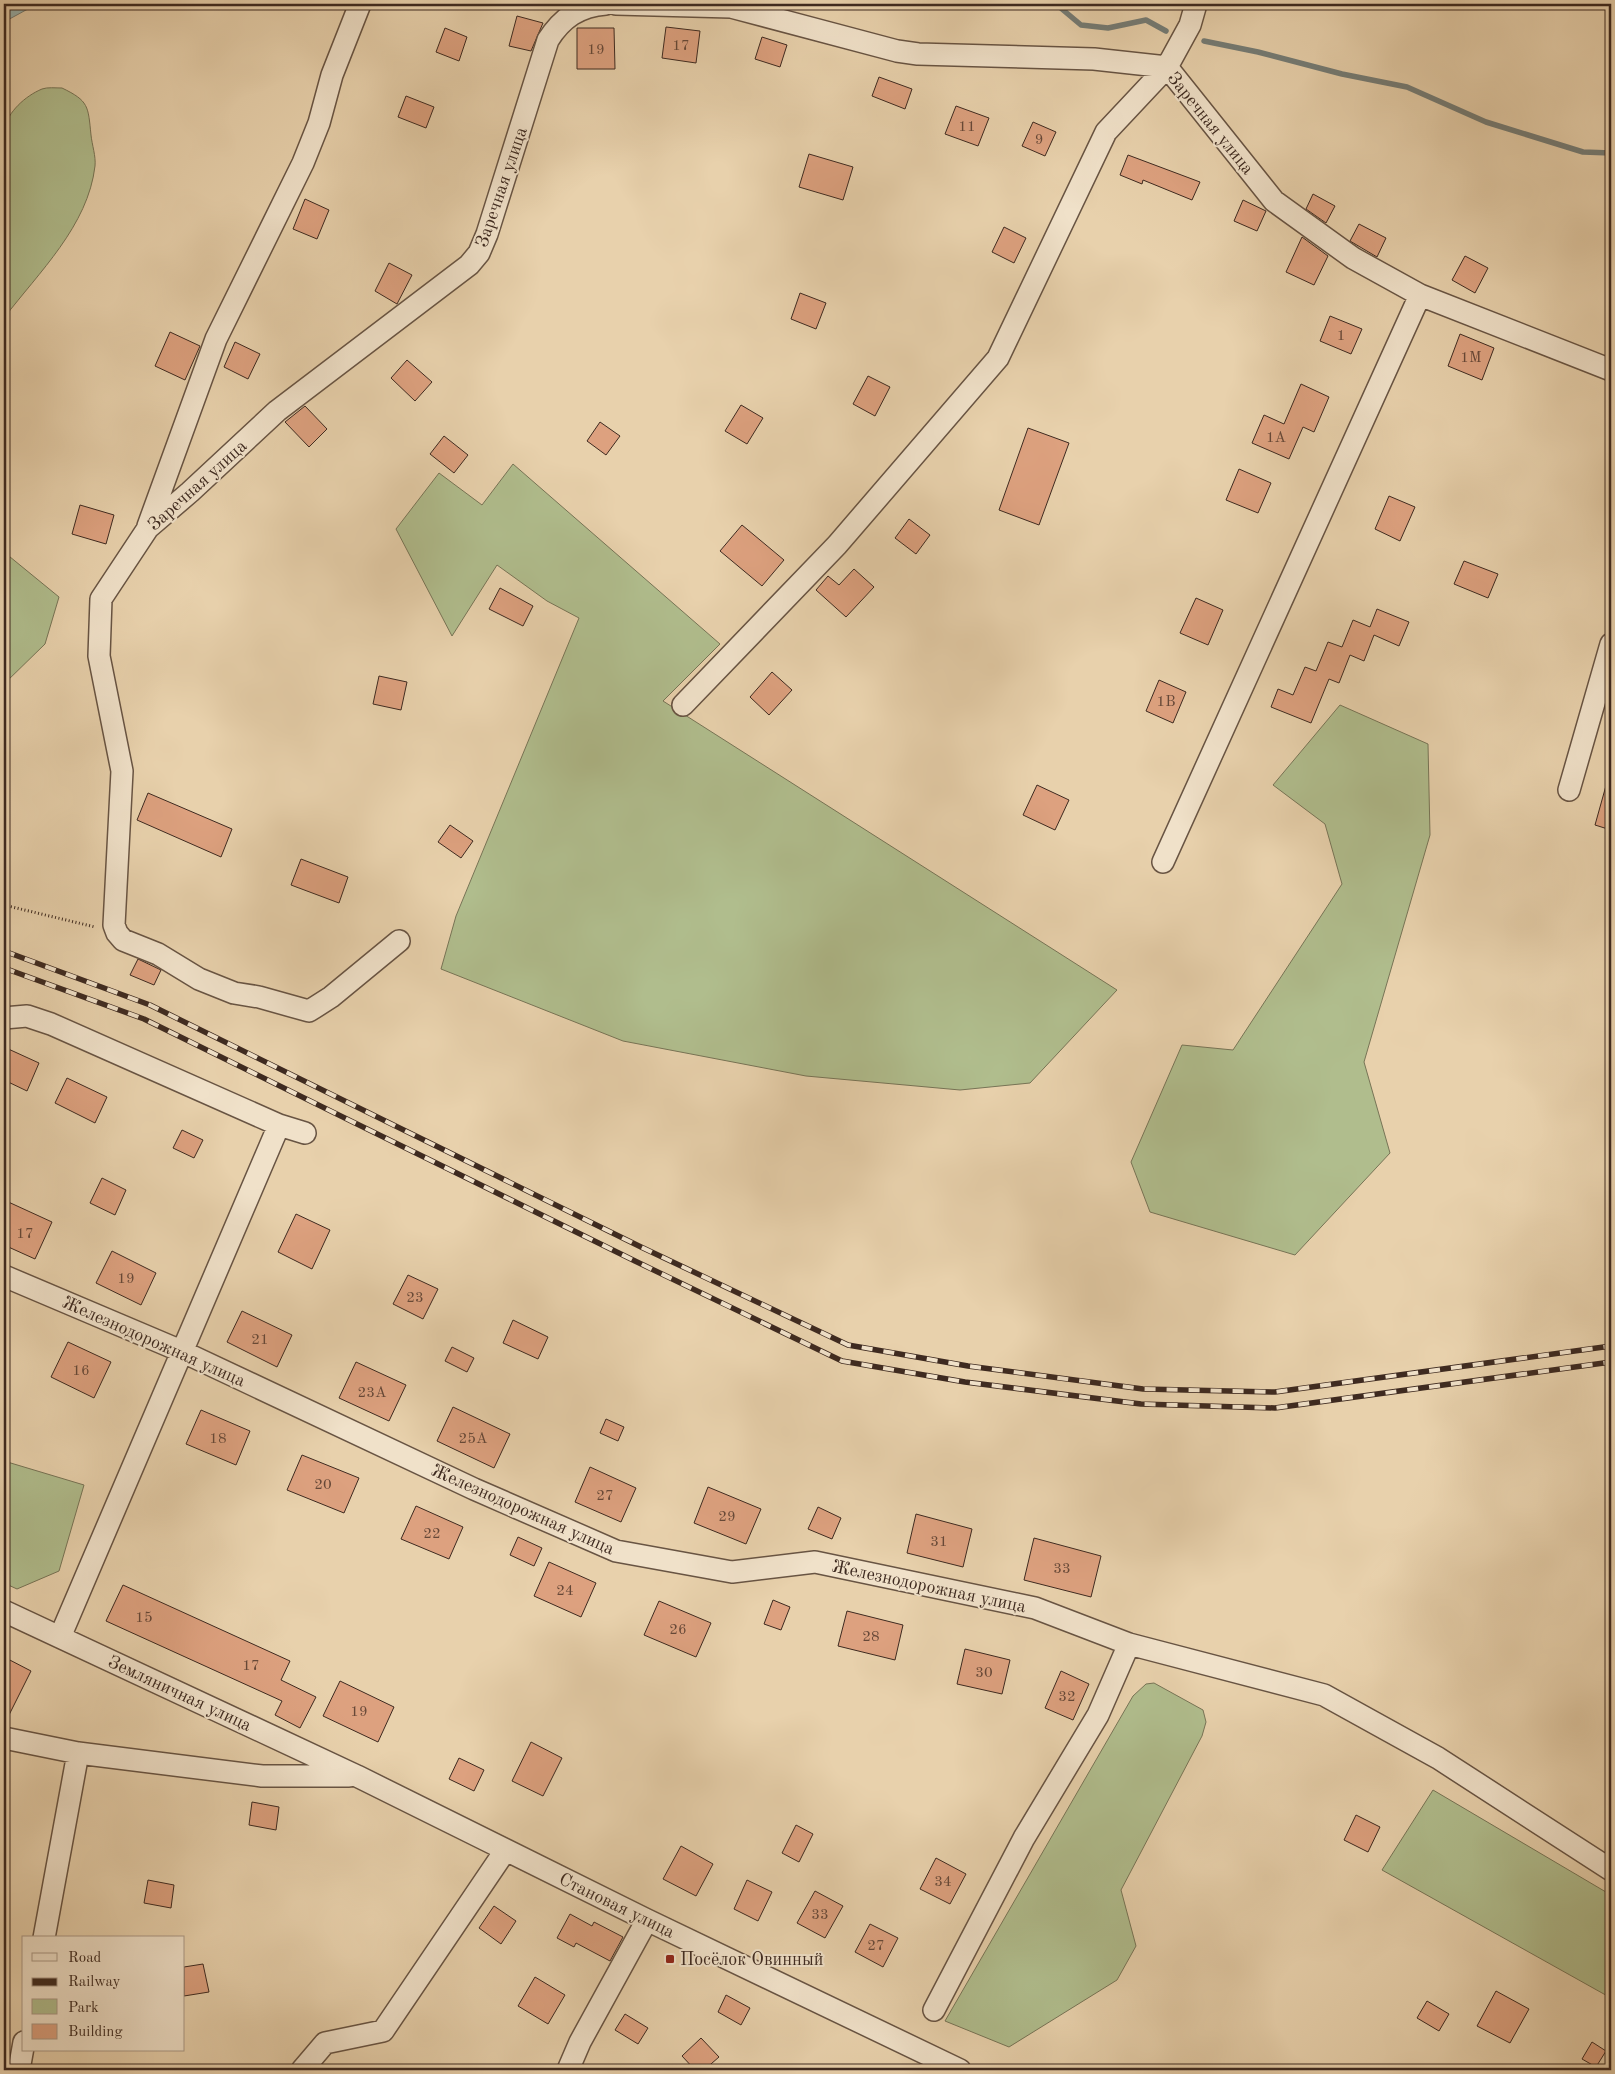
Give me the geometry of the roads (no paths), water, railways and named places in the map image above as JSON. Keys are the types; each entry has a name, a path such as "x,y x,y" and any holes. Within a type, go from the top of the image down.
{"street":[{"path":"148,528 216,339 303,163 319,123 332,75 360,4"},
{"name":"Заречная улица","path":"399,940 331,997 309,1011 259,997 234,993 199,979 158,954 123,940 117,934 114,925 122,771 99,656 101,599 148,528 190,492 277,411 468,265 479,253 487,234 548,40 556,27 577,10 592,5 606,4"},
{"name":"Заречная улица","path":"616,4 731,7 897,51 918,54 1094,59 1167,67 1274,201 1353,258 1420,295 1611,370"},
{"path":"683,705 837,545 998,358 1106,132 1167,67 1190,26 1196,4"},
{"path":"1163,862 1420,295"},
{"path":"1569,790 1611,644"},
{"path":"4,1018 27,1016 51,1024 279,1125 305,1133"},
{"path":"60,1637 279,1125"},
{"name":"Железнодорожная улица","path":"4,1276 181,1351 474,1489 616,1551 732,1572 816,1562 1035,1608 1129,1644 1324,1695 1438,1758 1611,1870"},
{"name":"Земляничная улица","path":"4,1611 357,1776"},
{"path":"934,2010 1024,1838 1098,1715 1129,1644"},
{"path":"4,1738 78,1753 262,1776 357,1776"},
{"path":"44,1936 78,1753"},
{"name":"Становая улица","path":"357,1776 505,1851 960,2070"},
{"path":"302,2070 325,2043 383,2031 505,1851"},
{"path":"568,2070 580,2042 647,1920"},
{"path":"18,2070 22,2051"}],"water":[{"path":"4,4 37,4 4,22"}],"waterway":[{"path":"1056,4 1081,25 1108,28 1146,20 1166,31"},
{"path":"1204,41 1258,52 1342,74 1407,87 1486,122 1583,152 1611,153"}],"railway":[{"path":"4,951 150,1005 641,1247 848,1345 968,1366 1143,1389 1275,1392 1611,1346"},
{"path":"4,968 144,1019 842,1361 965,1382 1141,1404 1275,1408 1611,1362"}],"place":[{"name":"Посёлок Овинный","path":"670,1959"}]}
